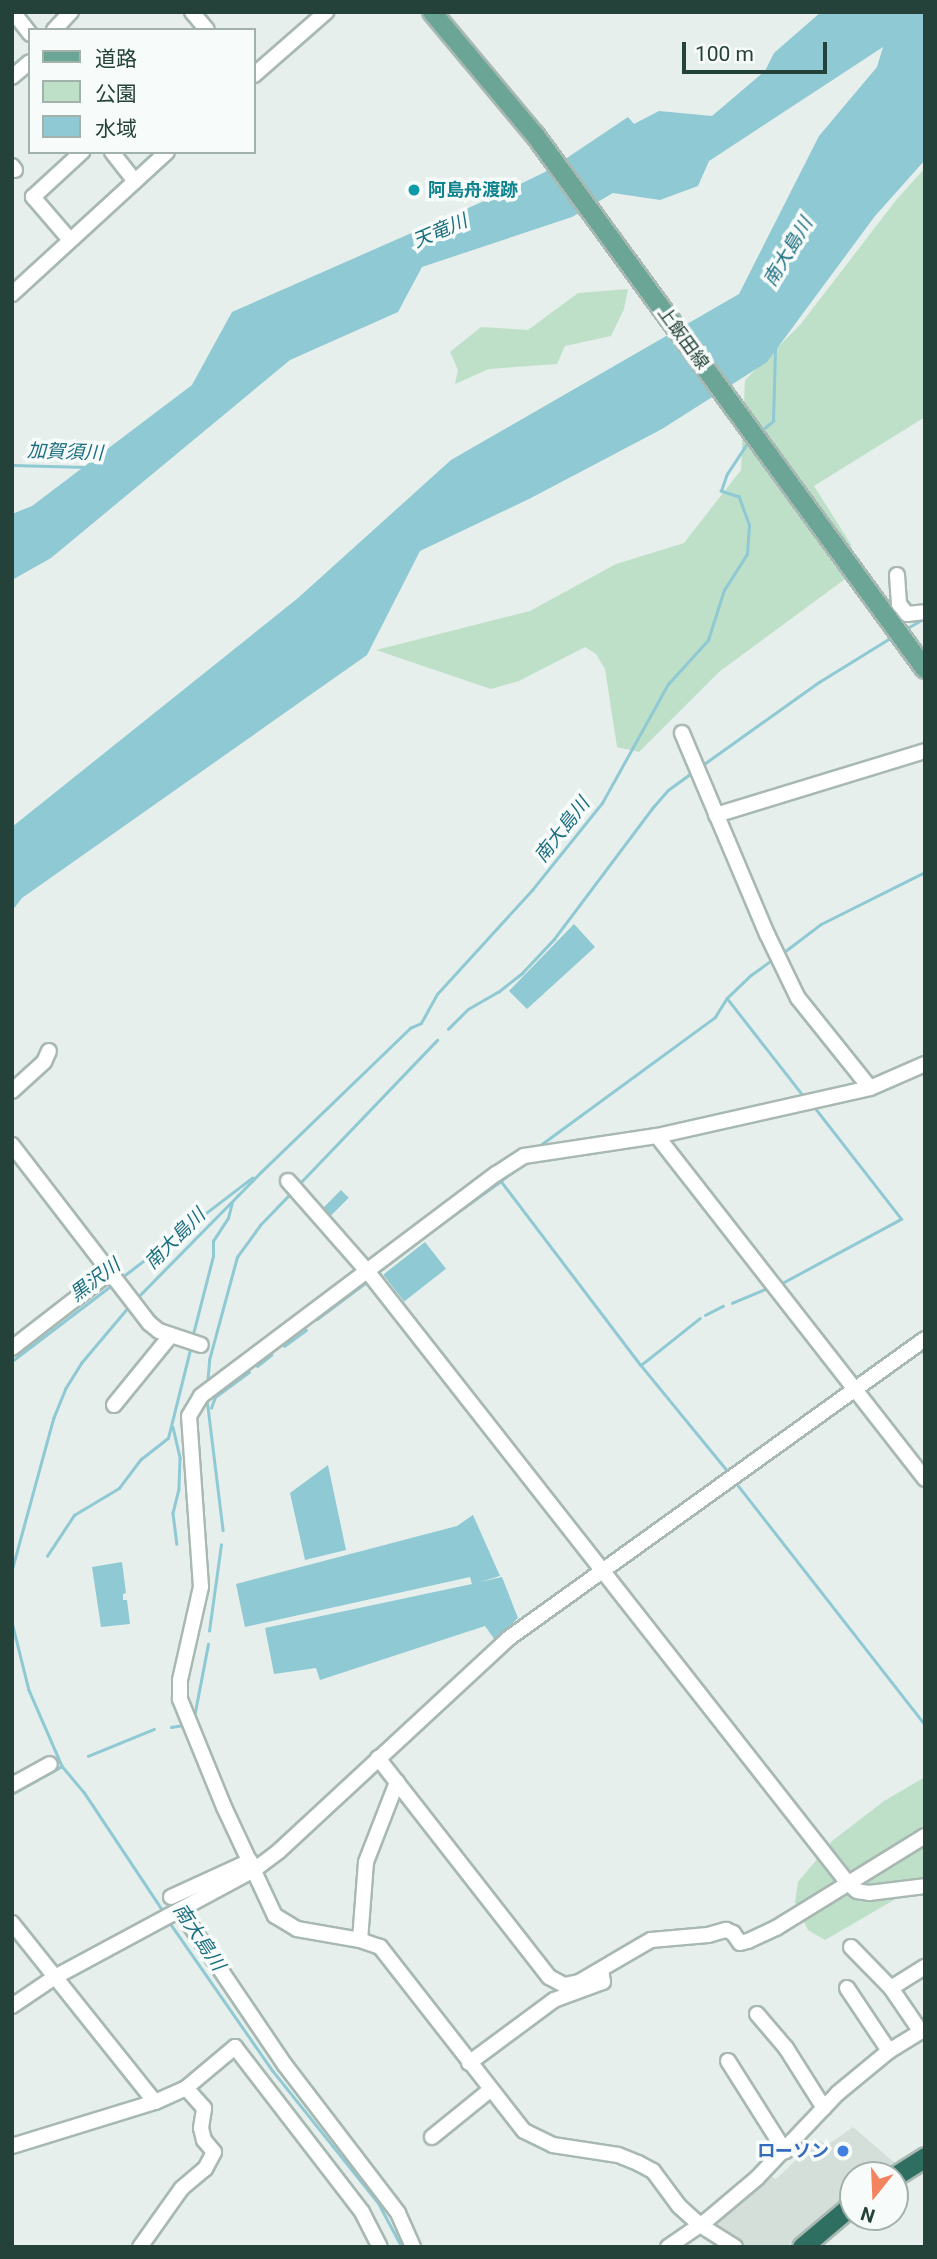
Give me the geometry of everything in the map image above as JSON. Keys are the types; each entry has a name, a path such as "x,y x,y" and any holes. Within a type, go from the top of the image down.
{"highway":[{"path":"909,2167 925,2157"},
{"path":"802,2247 839,2216"}],"main road":[{"name":"上飯田線","path":"432,12 496,85 541,143 925,670"}],"street":[{"path":"13,12 28,31"},
{"path":"56,28 71,12"},
{"path":"192,12 205,28"},
{"path":"256,73 326,12"},
{"path":"12,77 28,64"},
{"path":"70,240 33,197 80,154"},
{"path":"113,154 135,181"},
{"path":"12,294 165,154"},
{"path":"897,575 899,604 906,614 925,612"},
{"path":"682,733 798,998 870,1088"},
{"path":"716,815 925,751"},
{"path":"12,1091 44,1062 49,1051"},
{"path":"735,2247 700,2225 679,2206 653,2171 618,2155 553,2145 537,2139 514,2122 380,1947 360,1940 285,1925 275,1916 180,1699 180,1679 201,1587 189,1416 201,1396 496,1174 524,1156 657,1136 870,1088 925,1064"},
{"path":"657,1136 923,1473"},
{"path":"12,1145 149,1323 171,1335 201,1345"},
{"path":"288,1181 368,1272 847,1882 857,1891 869,1893 925,1886"},
{"path":"12,1348 122,1288"},
{"path":"114,1405 171,1335"},
{"path":"12,2006 55,1977 179,1911 252,1865 378,1758 509,1638 601,1569 925,1339"},
{"path":"378,1758 549,1977 558,1984 571,1984 659,1938 708,1935 726,1930 733,1933 740,1943 748,1941 776,1928 925,1836"},
{"path":"12,1785 50,1764"},
{"path":"360,1940 366,1863 397,1782"},
{"path":"171,1897 252,1865"},
{"path":"179,1911 285,2065 398,2213 414,2247"},
{"path":"12,1923 155,2102"},
{"path":"668,2247 700,2225 757,2178 824,2108 889,2052 923,2031 891,1988 851,1947"},
{"path":"891,1988 925,1967"},
{"path":"469,2063 554,2000 603,1982 601,1970"},
{"path":"847,1988 889,2052"},
{"path":"757,2014 786,2048 824,2108"},
{"path":"12,2146 155,2102 186,2088 235,2047 362,2212 380,2247"},
{"path":"728,2062 785,2151"},
{"path":"140,2247 182,2188 205,2169 214,2152 204,2140 201,2128 204,2108 186,2088"},
{"path":"432,2137 490,2090"}],"shaded area":[{"path":"853,2127 893,2161 839,2161 839,2203 786,2247 746,2247 711,2223 765,2173 776,2179 817,2140 826,2144"}],"green space":[{"path":"925,168 925,417 814,486 852,546 829,558 845,579 719,672 639,752 617,747 605,669 596,654 585,647 519,681 491,689 376,650 530,611 616,564 684,543 741,470 745,380 800,325 897,199"},
{"path":"628,289 624,309 611,336 565,346 557,364 489,369 455,384 458,370 450,352 481,327 528,330 578,293"},
{"path":"925,1777 925,1882 825,1940 808,1930 795,1902 798,1882 832,1841 884,1801"}],"water":[{"name":"天竜川","path":"821,12 925,12 925,160 875,216 767,362 662,429 529,499 420,551 367,655 22,898 12,911 12,827 298,598 451,460 739,294 819,136 877,67 883,47 709,161 698,186 660,200 613,193 572,217 422,267 398,312 290,360 51,558 12,580 12,514 32,506 192,385 232,312 549,170 628,117 634,124 659,111 712,116 765,71 774,53"},
{"path":"574,924 595,947 527,1009 509,991"},
{"path":"341,1190 349,1198 331,1215 323,1208"},
{"path":"425,1242 446,1269 404,1301 383,1275"},
{"path":"328,1465 346,1550 305,1560 290,1493"},
{"path":"473,1515 500,1576 480,1582 502,1577 518,1618 495,1640 485,1626 320,1680 316,1668 274,1674 265,1628 472,1584 470,1577 245,1627 236,1584 457,1526"},
{"path":"122,1562 126,1593 123,1594 123,1600 127,1600 130,1624 101,1627 92,1567"}],"waterway":[{"name":"南大島川","path":"761,431 773,421 775,349"},
{"name":"南大島川","path":"137,1298 262,1171 410,1028 421,1023 437,994 532,890 602,803 668,684 708,640 724,590 747,554 749,525 739,497 721,491 727,474 750,439"},
{"name":"加賀須川","path":"12,465 86,467"},
{"path":"904,630 925,618"},
{"path":"704,764 819,682 892,637"},
{"path":"448,1029 468,1009 498,992 522,973 554,939 654,806 668,790 690,774"},
{"path":"784,952 821,924 925,872"},
{"path":"539,1146 715,1017 727,998 772,960"},
{"path":"727,998 805,1098"},
{"path":"300,1183 437,1040"},
{"path":"784,1282 901,1219 813,1106"},
{"path":"519,1168 501,1181 640,1364 726,1469"},
{"name":"黒沢川","path":"121,1278 252,1178"},
{"path":"445,1221 501,1181"},
{"path":"207,1385 209,1360 237,1257 260,1225 289,1195"},
{"path":"193,1334 213,1256 213,1241 228,1218 232,1202"},
{"path":"378,1272 437,1227"},
{"path":"317,1319 368,1281"},
{"name":"黒沢川","path":"12,1361 113,1284"},
{"path":"732,1303 767,1288"},
{"name":"南大島川","path":"12,1569 53,1419 65,1389 81,1363 130,1305"},
{"path":"705,1315 723,1306"},
{"path":"641,1365 700,1318"},
{"path":"284,1346 306,1330"},
{"path":"47,1556 74,1515 119,1488 141,1459 168,1438 190,1350"},
{"path":"257,1366 271,1355"},
{"path":"211,1408 215,1397 249,1372"},
{"path":"207,1399 223,1530"},
{"path":"173,1427 180,1458 179,1489 173,1513 177,1544"},
{"path":"737,1484 925,1725"},
{"path":"209,1631 221,1545"},
{"name":"南大島川","path":"12,1622 29,1690 62,1766 84,1792 163,1911"},
{"path":"194,1717 208,1644"},
{"path":"171,1727 183,1725"},
{"path":"88,1756 154,1729"},
{"path":"12,1794 62,1766"},
{"name":"南大島川","path":"170,1923 273,2071 379,2204 402,2247"}],"place":[{"name":"阿島舟渡跡","path":"414,190"},
{"name":"ローソン","path":"843,2151"}]}
